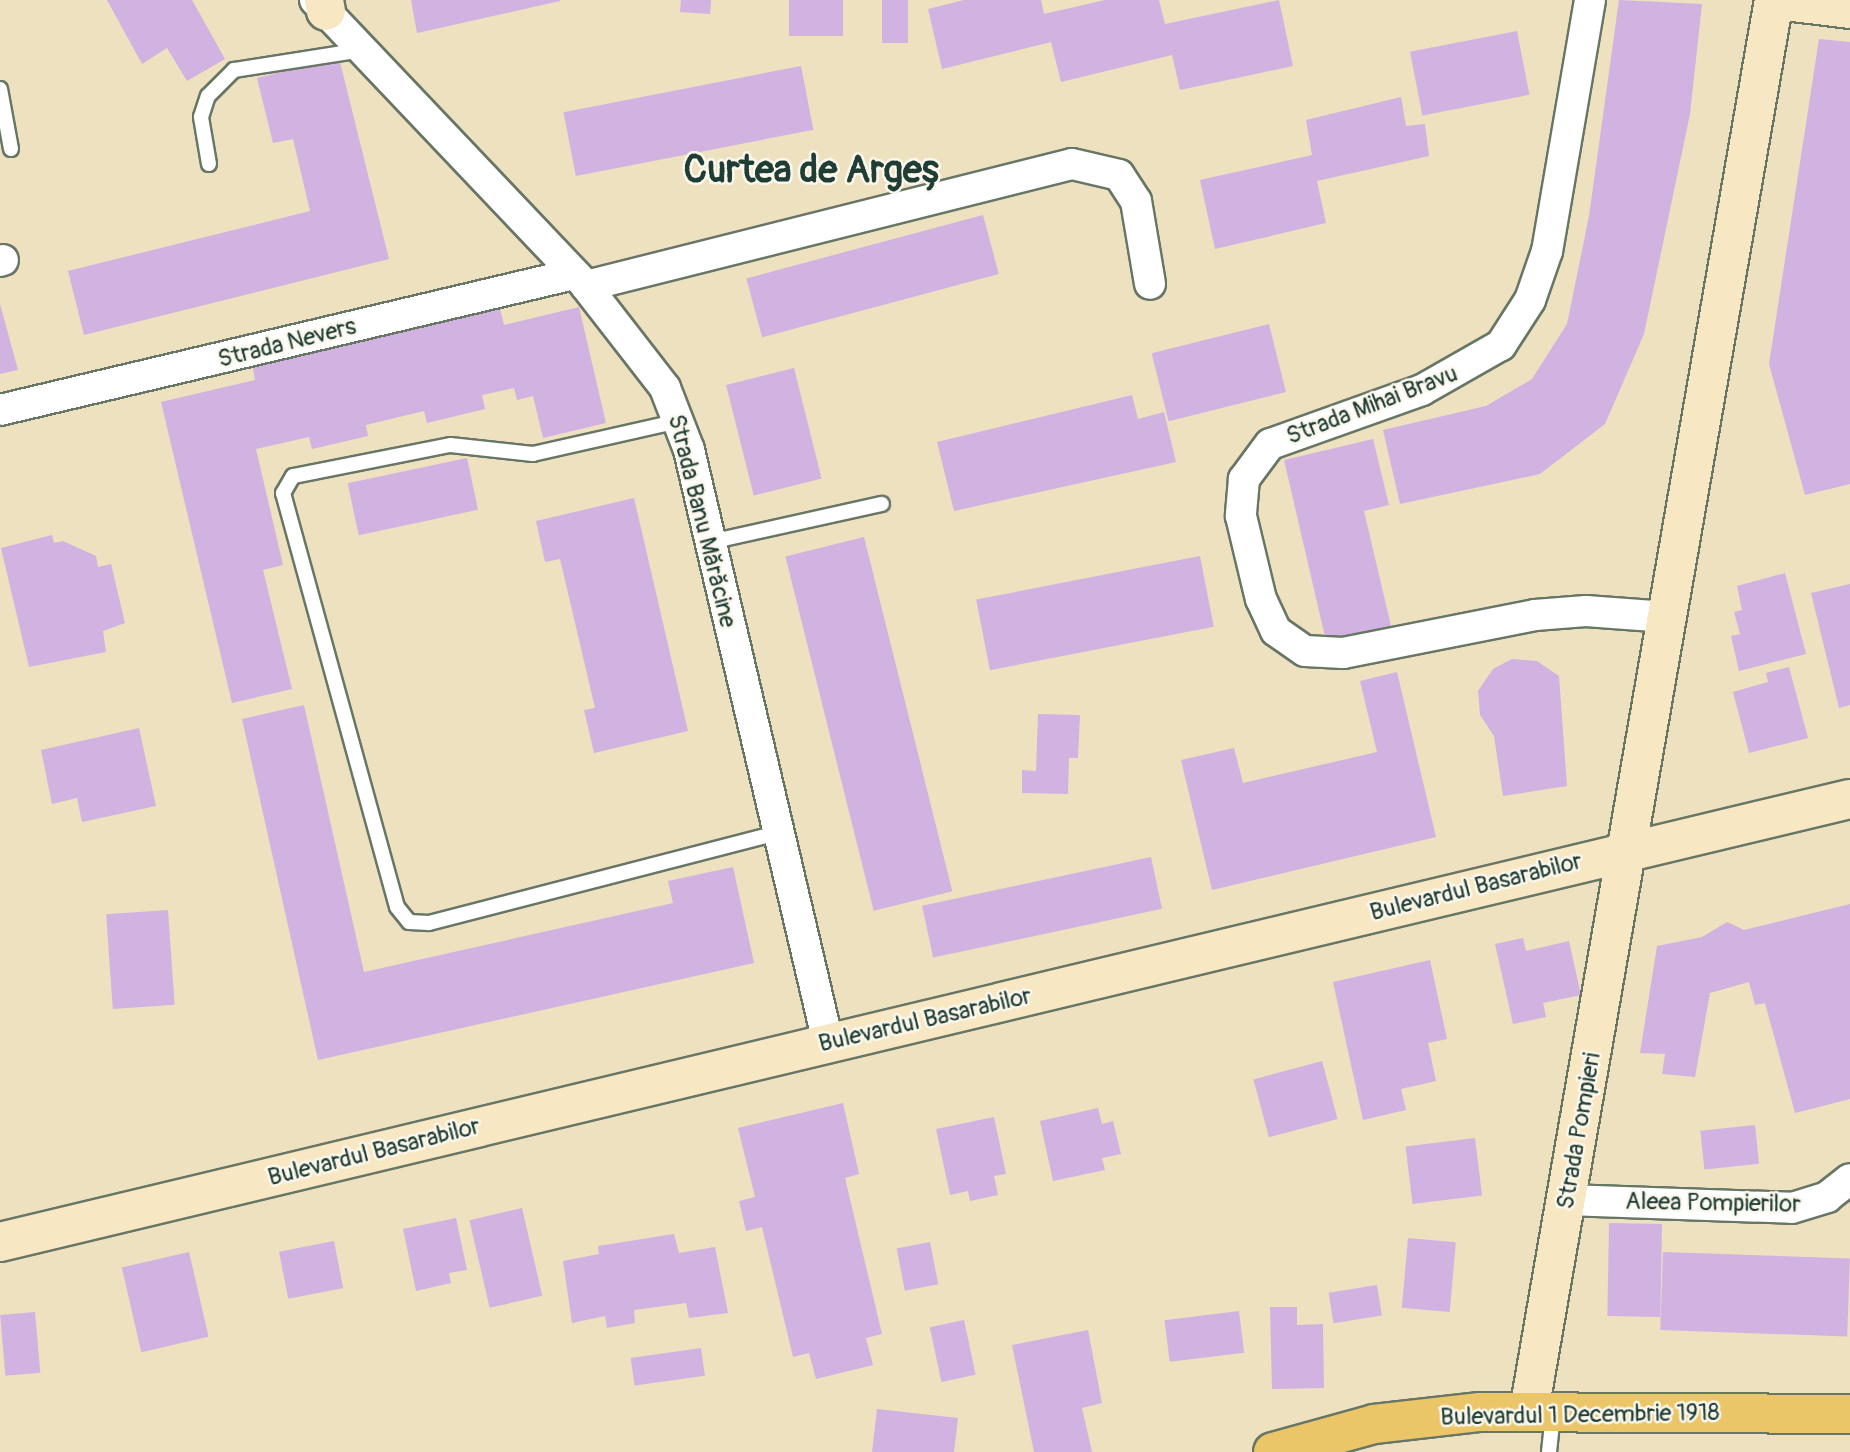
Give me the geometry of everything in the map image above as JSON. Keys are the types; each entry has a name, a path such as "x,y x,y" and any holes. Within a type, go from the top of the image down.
{"main road":[{"path":"1628,850 1775,0 1850,9"},
{"name":"Bulevardul Basarabilor","path":"0,1242 1628,850 1850,799"},
{"name":"Strada Pompieri","path":"1541,1411 1567,1200 1628,850"},
{"name":"Bulevardul 1 Decembrie 1918","path":"1273,1452 1374,1424 1541,1411 1850,1414"}],"street":[{"name":"Strada Mihai Bravu","path":"1591,0 1547,251 1530,300 1501,345 1422,390 1270,444 1244,479 1241,516 1261,599 1276,631 1305,651 1343,653 1535,615 1586,611 1667,617"},
{"name":"Strada Banu Mărăcine","path":"322,4 361,50 580,280 646,356 679,421 828,1042"},
{"name":"Strada Nevers","path":"0,410 580,280 1072,164 1119,175 1136,201 1150,284"},
{"name":"Aleea Pompierilor","path":"1567,1200 1792,1208 1828,1197 1850,1179"}],"lane":[{"path":"209,164 201,117 208,96 234,70 361,50"},
{"path":"0,89 11,149"},
{"path":"679,421 533,454 450,445 293,476 283,493 397,907 409,922 442,920 778,833"},
{"path":"710,542 882,504"},
{"path":"1541,1411 1549,1452"}],"building":[{"path":"107,0 192,0 225,59 187,81 167,48 142,64"},
{"path":"411,0 560,0 560,1 417,33"},
{"path":"681,0 711,0 710,14 680,12"},
{"path":"789,0 843,0 843,36 789,36"},
{"path":"882,0 908,0 908,43 882,43"},
{"path":"964,0 1041,0 1044,14 1105,0 1159,0 1165,24 1279,0 1293,66 1180,90 1172,55 1061,82 1051,42 942,69 928,9"},
{"path":"1619,0 1702,4 1690,114 1644,334 1605,424 1540,474 1400,504 1383,430 1486,406 1532,379 1567,324 1589,216"},
{"path":"1517,31 1529,95 1422,116 1410,52"},
{"path":"1819,39 1850,42 1850,484 1805,495 1769,364"},
{"path":"339,58 389,259 84,335 68,271 310,211 293,139 273,143 257,78"},
{"path":"801,66 813,130 576,176 563,112"},
{"path":"1401,97 1406,126 1425,124 1429,156 1317,181 1326,223 1215,249 1200,180 1312,155 1306,120"},
{"path":"983,215 999,274 762,337 746,278"},
{"path":"0,304 18,370 0,374"},
{"path":"499,304 504,325 579,307 606,423 543,438 533,396 517,400 514,388 482,395 485,409 427,423 424,411 366,425 368,436 312,449 309,437 256,449 283,565 263,570 292,689 232,703 161,402 255,380 252,362"},
{"path":"1269,324 1286,392 1169,421 1152,353"},
{"path":"794,368 822,479 754,496 726,385"},
{"path":"1132,395 1138,419 1164,412 1176,462 954,511 937,442"},
{"path":"1373,439 1389,505 1364,511 1391,626 1326,641 1284,460"},
{"path":"467,458 478,510 359,535 348,483"},
{"path":"634,498 688,731 594,753 584,710 595,708 560,559 545,562 536,521"},
{"path":"52,535 54,543 63,541 96,556 98,567 111,564 125,623 103,631 106,652 29,667 1,548"},
{"path":"864,537 952,891 874,911 785,557"},
{"path":"1200,556 1214,627 990,670 976,600"},
{"path":"1785,573 1806,654 1739,671 1731,636 1740,634 1734,612 1742,610 1737,586"},
{"path":"1850,584 1850,705 1839,708 1811,593"},
{"path":"1512,659 1537,661 1559,676 1567,786 1503,796 1494,736 1480,715 1478,691 1493,669"},
{"path":"1789,667 1808,738 1749,753 1733,692 1768,682 1766,673"},
{"path":"1397,672 1436,837 1212,890 1181,760 1234,748 1243,783 1377,752 1360,681"},
{"path":"304,705 364,972 673,903 668,881 733,867 754,963 318,1060 242,719"},
{"path":"1038,714 1080,715 1078,758 1069,758 1068,794 1022,793 1022,770 1036,771"},
{"path":"139,728 156,806 82,822 77,798 52,804 41,750"},
{"path":"1151,857 1162,909 933,957 922,906"},
{"path":"1850,904 1850,1099 1795,1113 1765,1003 1755,1005 1749,982 1710,993 1695,1077 1662,1074 1665,1054 1640,1053 1657,946 1702,937 1727,922 1744,930"},
{"path":"168,910 175,1005 113,1009 106,914"},
{"path":"1523,938 1526,951 1569,941 1581,995 1543,1003 1546,1017 1513,1024 1495,944"},
{"path":"1430,960 1447,1039 1428,1043 1436,1081 1401,1089 1406,1110 1363,1120 1333,982"},
{"path":"1322,1061 1338,1119 1269,1137 1253,1079"},
{"path":"843,1103 859,1174 845,1178 882,1334 866,1338 873,1365 816,1379 809,1353 793,1357 762,1227 746,1231 739,1201 755,1197 738,1128"},
{"path":"1098,1108 1102,1124 1113,1121 1121,1154 1102,1158 1105,1170 1053,1181 1040,1121"},
{"path":"994,1117 1006,1174 994,1176 998,1195 970,1201 968,1191 950,1195 936,1129"},
{"path":"1755,1125 1759,1164 1704,1170 1700,1131"},
{"path":"1475,1138 1482,1196 1413,1204 1406,1147"},
{"path":"522,1208 542,1296 490,1308 469,1220"},
{"path":"456,1218 467,1270 449,1273 451,1283 416,1291 403,1229"},
{"path":"1609,1223 1662,1224 1660,1317 1607,1316"},
{"path":"674,1234 679,1253 715,1247 728,1313 689,1318 686,1303 634,1310 635,1323 607,1328 605,1316 572,1323 563,1261 599,1254 598,1246"},
{"path":"1408,1238 1456,1242 1450,1312 1402,1308"},
{"path":"334,1241 343,1288 288,1299 279,1252"},
{"path":"930,1242 938,1284 905,1291 897,1248"},
{"path":"189,1252 209,1337 141,1352 122,1268"},
{"path":"1663,1252 1850,1259 1847,1336 1660,1330"},
{"path":"1377,1285 1382,1316 1333,1323 1329,1293"},
{"path":"1270,1307 1297,1307 1297,1325 1323,1324 1324,1388 1272,1389"},
{"path":"1239,1311 1244,1353 1170,1362 1165,1320"},
{"path":"35,1312 40,1373 5,1376 0,1315"},
{"path":"964,1320 976,1375 941,1382 930,1327"},
{"path":"1088,1330 1102,1403 1082,1408 1092,1452 1034,1452 1012,1345"},
{"path":"701,1348 705,1376 635,1386 631,1358"},
{"path":"877,1409 958,1418 954,1452 872,1452"}],"district":[{"name":"Curtea de Argeș","path":"814,171"}]}
